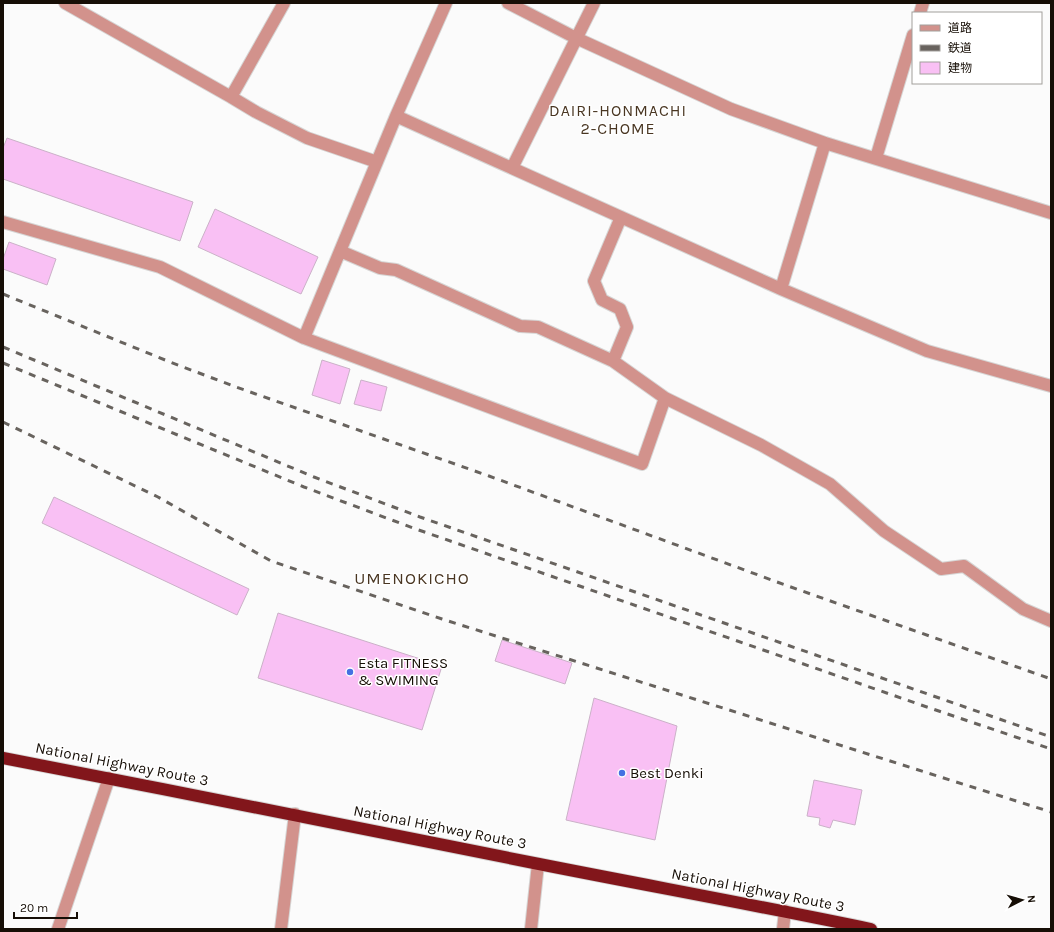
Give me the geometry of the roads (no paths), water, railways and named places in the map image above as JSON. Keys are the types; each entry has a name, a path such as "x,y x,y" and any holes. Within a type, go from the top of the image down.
{"highway":[{"name":"National Highway Route 3","path":"3,758 295,814 538,864 871,929"}],"street":[{"path":"65,3 256,112 307,138 377,162"},
{"path":"232,97 284,3"},
{"path":"304,338 396,116 446,3"},
{"path":"508,3 576,38 731,109 825,143 1051,213"},
{"path":"512,168 594,3"},
{"path":"876,158 912,38"},
{"path":"396,116 782,289 927,351 1051,386"},
{"path":"782,289 825,143"},
{"path":"613,360 627,327 620,309 602,300 594,281 622,217"},
{"path":"3,222 160,267 304,338 642,464 665,398"},
{"path":"340,251 380,268 396,270 520,326 538,327 613,360 665,398 761,445 830,484 884,531 941,569 964,566 1023,609 1051,621"},
{"path":"58,929 109,778"},
{"path":"281,929 295,814"},
{"path":"531,929 538,864"},
{"path":"783,929 785,911"}],"railway":[{"path":"3,294 170,362 236,387 489,476 788,586 1051,679"},
{"path":"3,347 314,477 420,517 1051,737"},
{"path":"3,363 304,487 413,528 1051,749"},
{"path":"3,422 158,497 271,561 442,619 1051,812"}],"place":[{"name":"Esta FITNESS & SWIMING","path":"350,672"},
{"name":"Best Denki","path":"622,773"}],"district":[{"name":"DAIRI-HONMACHI 2-CHOME","path":"618,119"},
{"name":"UMENOKICHO","path":"412,578"}]}
